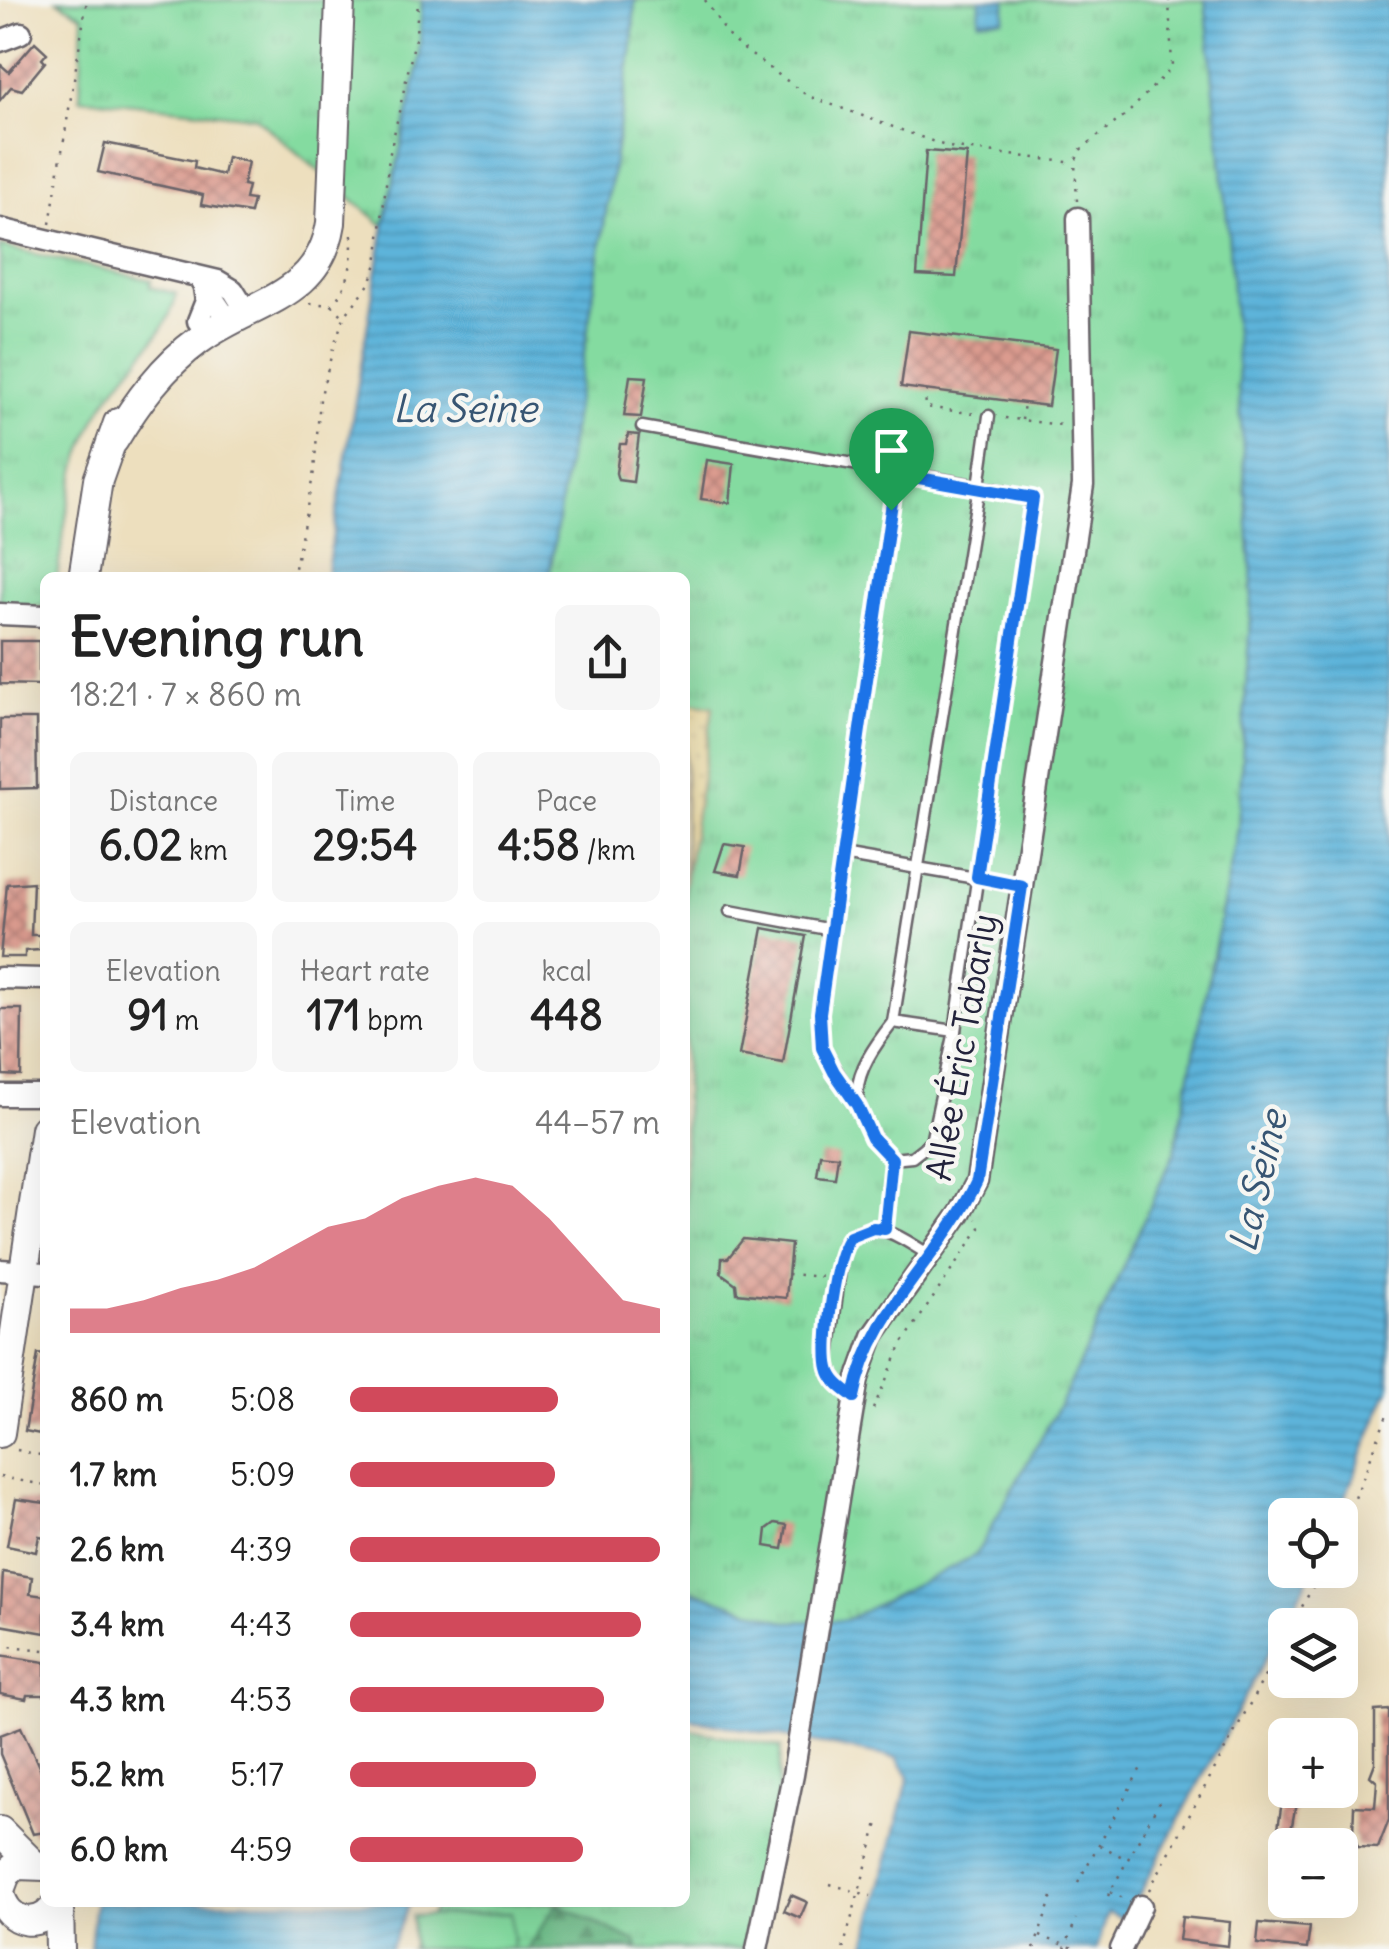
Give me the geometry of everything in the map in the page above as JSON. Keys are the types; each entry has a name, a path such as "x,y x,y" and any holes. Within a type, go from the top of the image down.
{"main road":[{"path":"83,572 98,480 114,440 150,387 180,354 228,313 290,292 311,274 329,237 340,0"},
{"path":"7,1441 22,1271 40,1160"},
{"path":"0,1831 38,1864"},
{"path":"0,1839 1,1887 6,1910 16,1922 44,1936 52,1949"},
{"path":"1,1887 13,1867 38,1864"},
{"path":"16,1922 45,1918 54,1907"},
{"path":"58,1907 60,1949"}],"street":[{"path":"0,41 21,33"},
{"name":"Allée Éric Tabarly","path":"758,1949 793,1775 854,1397 873,1336 977,1181 1084,485 1078,218"},
{"path":"0,229 224,284 228,313"},
{"path":"201,280 206,301 228,313"},
{"path":"0,614 40,616"},
{"path":"0,978 40,979"},
{"path":"0,1095 40,1095"},
{"path":"1120,1949 1140,1906"}],"lane":[{"path":"857,1105 856,1085 868,1055 893,1022 989,416"},
{"path":"642,427 1033,498 954,1030 931,1142 912,1157 892,1159"},
{"path":"885,1229 892,1159 872,1138 822,1048 820,1013 896,474"},
{"path":"842,855 1022,886"},
{"path":"730,911 832,930"},
{"path":"893,1022 954,1030"},
{"path":"854,1397 839,1385 828,1365 843,1245 850,1237 873,1228 885,1229 928,1254"}],"path":[{"path":"48,240 87,0"},
{"path":"294,572 314,471 320,399 344,318 370,283 377,264 390,157 416,34 418,0"},
{"path":"705,0 731,40 808,96 948,147 1075,163"},
{"path":"1078,218 1075,163 1080,150 1128,113 1172,67 1169,0"},
{"path":"332,304 344,318"},
{"path":"1022,420 1024,402"},
{"path":"870,1412 879,1404 902,1344 980,1228 968,1199"},
{"path":"788,1274 836,1278"},
{"path":"1355,1498 1389,1410"},
{"path":"7,1441 40,1454"},
{"path":"0,1478 40,1484"},
{"path":"0,1644 40,1649"},
{"path":"1140,1906 1268,1670"},
{"path":"1078,1882 1142,1766"},
{"path":"1108,1896 1160,1800"},
{"path":"850,1949 844,1948 878,1823"},
{"path":"1099,1845 1128,1860"},
{"path":"830,1884 871,1896"},
{"path":"1034,1949 1052,1897"},
{"path":"1065,1947 1076,1918"},
{"path":"1038,1936 1076,1949"}],"green space":[{"path":"57,0 422,0 419,64 384,226 255,117 80,98 83,16"},
{"path":"635,0 1205,0 1228,229 1252,582 1238,829 1175,1151 1067,1391 976,1555 846,1620 786,1622 690,1590 690,572 550,572 632,45"},
{"path":"0,246 151,280 150,287 177,294 165,324 115,387 85,443 72,486 58,572 40,572 40,606 0,608"},
{"path":"690,1730 781,1747 778,1794 753,1934 741,1949 410,1949 436,1907 690,1907"},
{"path":"555,1907 563,1907 637,1943 637,1949 527,1949"},
{"path":"511,1913 513,1949 413,1949 412,1916"}],"sand":[{"path":"690,703 713,707 690,852"}],"water":[{"name":"La Seine","path":"422,0 635,0 632,45 550,572 327,572 384,226 419,64"},
{"path":"980,0 1006,0 1004,19 979,21"},
{"path":"1205,0 1389,0 1389,1389 1345,1498 1268,1498 1268,1588 1303,1588 1293,1608 1268,1608 1268,1654 1131,1910 1129,1922 1108,1912 1097,1949 865,1949 909,1776 897,1758 690,1719 690,1590 786,1622 846,1620 976,1555 1067,1391 1175,1151 1238,829 1252,582 1228,229"},
{"path":"94,1907 408,1907 390,1949 90,1949"}],"building":[{"path":"35,42 47,53 42,59 45,62 22,90 11,87 0,100 0,64 9,72"},
{"path":"105,143 195,161 194,168 223,175 227,157 248,162 243,185 248,186 245,199 253,200 250,213 201,205 203,195 98,172"},
{"path":"926,151 967,154 956,277 917,275"},
{"path":"909,331 1056,349 1048,406 901,387"},
{"path":"630,376 647,377 641,417 624,416"},
{"path":"628,434 639,435 633,482 618,480 616,473 620,444 626,444"},
{"path":"707,460 734,464 730,503 701,499"},
{"path":"0,641 39,641 39,685 0,684"},
{"path":"0,719 36,719 37,788 0,789"},
{"path":"724,844 745,847 740,875 715,871"},
{"path":"33,882 31,935 40,935 40,950 25,951 25,957 0,957 7,884"},
{"path":"763,928 806,936 783,1063 739,1055"},
{"path":"0,1009 22,1009 21,1076 3,1075"},
{"path":"820,1154 838,1156 835,1178 817,1176"},
{"path":"743,1239 791,1244 786,1298 737,1293 736,1284 721,1273 722,1258 728,1258"},
{"path":"38,1354 40,1354 40,1434 25,1431"},
{"path":"16,1499 40,1502 36,1552 7,1546"},
{"path":"775,1523 787,1525 783,1549 765,1546 767,1529"},
{"path":"3,1572 32,1577 30,1594 40,1595 40,1632 0,1625"},
{"path":"0,1655 40,1661 40,1695 27,1695 26,1699 0,1694"},
{"path":"1389,1710 1389,1820 1378,1848 1358,1847 1354,1808 1375,1807 1377,1782 1370,1776 1375,1763 1375,1711"},
{"path":"21,1727 40,1769 40,1833 33,1834 0,1754 0,1735"},
{"path":"1281,1808 1295,1808 1292,1828 1278,1828"},
{"path":"791,1895 807,1902 800,1918 784,1911"},
{"path":"1182,1917 1230,1922 1228,1946 1179,1940"},
{"path":"1259,1923 1310,1927 1307,1949 1257,1944"}],"route":[{"path":"896,474 1033,498 977,877 1022,886 977,1181 960,1213 873,1336 854,1397 839,1385 828,1365 838,1263 843,1245 850,1237 873,1228 885,1229 892,1159 872,1138 822,1048 820,1013 891,510 896,474"}]}
